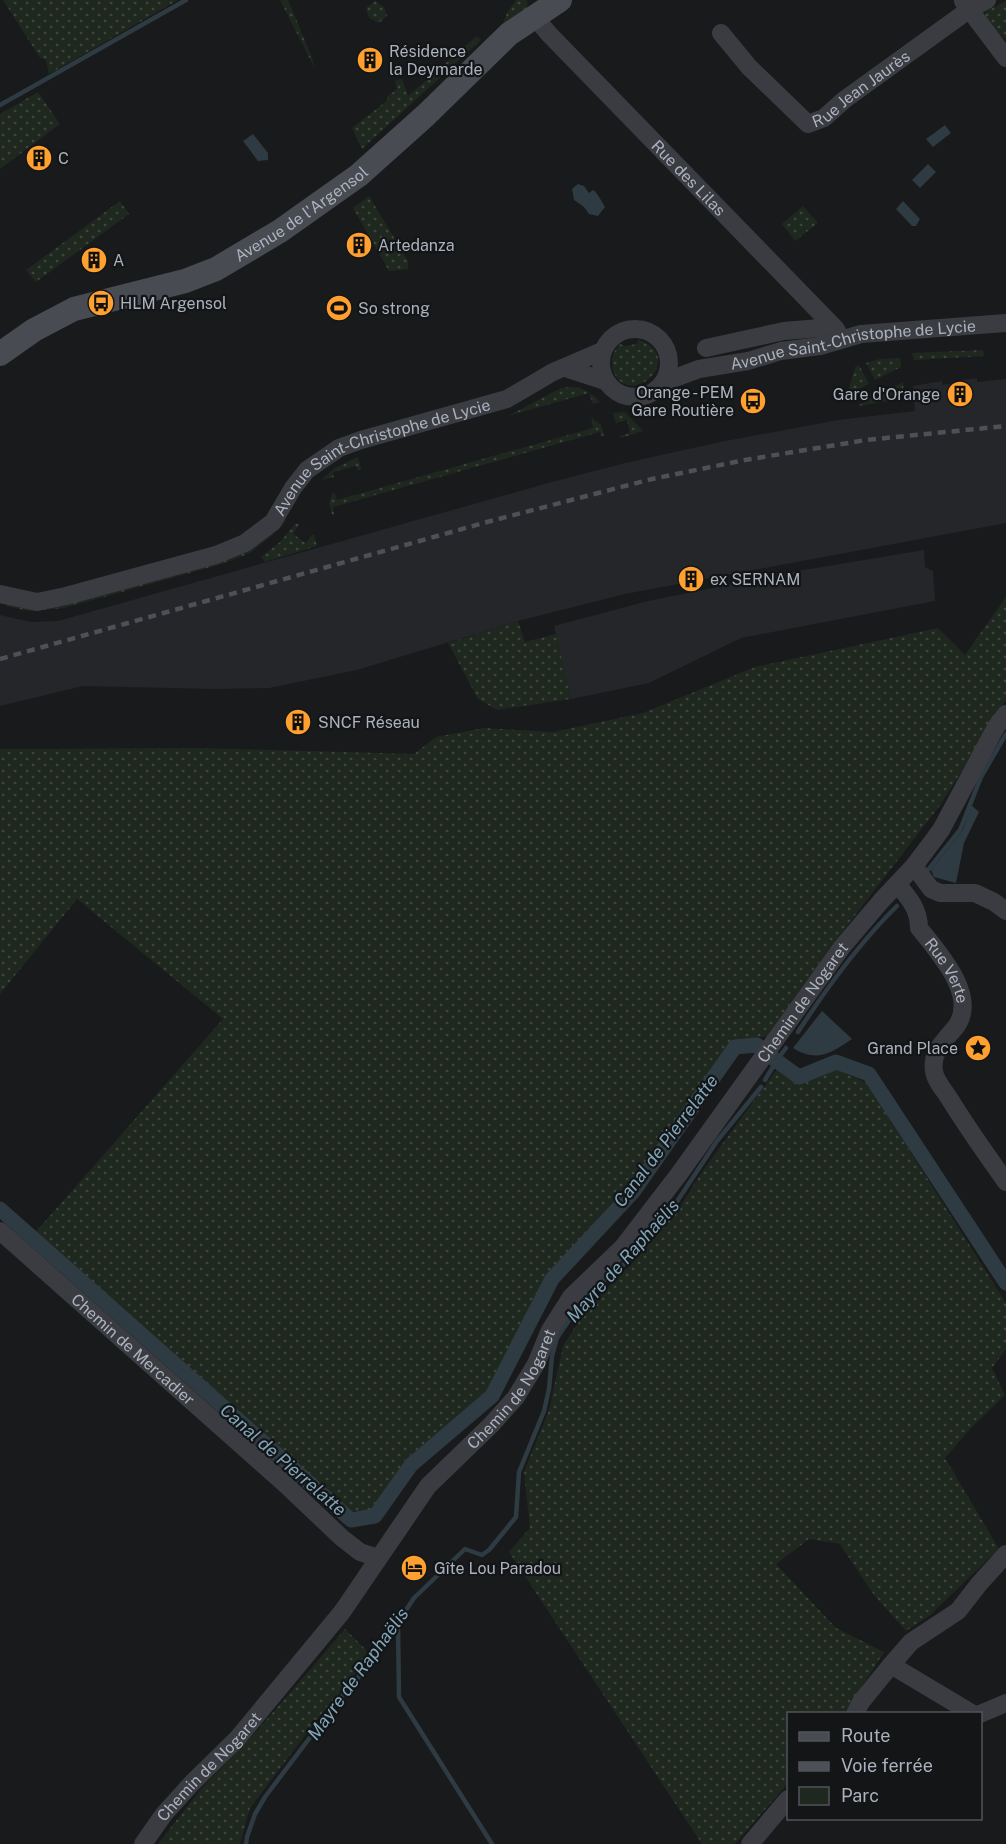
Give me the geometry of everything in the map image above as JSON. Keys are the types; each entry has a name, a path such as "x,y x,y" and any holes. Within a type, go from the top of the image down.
{"street":[{"name":"Avenue de l'Argensol","path":"0,354 34,330 74,309 185,281 216,269 280,231 359,175 426,115 509,34 560,0"},
{"name":"Rue Jean Jaurès","path":"721,33 749,66 808,124 824,118 966,4 987,0"},
{"path":"966,4 1006,58"},
{"name":"Rue des Lilas","path":"534,16 557,43 830,323 837,332 837,342"},
{"path":"706,348 784,331 820,328 830,323"},
{"name":"Avenue Saint-Christophe de Lycie","path":"664,382 699,369 748,361 781,351 820,346 861,334 1006,323"},
{"path":"637,328 658,337 665,345 669,355 670,364 664,382 658,390 649,395 631,398 616,393 605,381 600,361 602,351 616,334 637,328"},
{"name":"Avenue Saint-Christophe de Lycie","path":"0,594 37,602 225,551 244,543 273,522 306,470 339,448 507,399 553,372 602,351"},
{"path":"669,355 699,369"},
{"path":"565,368 605,381"},
{"name":"Chemin de Nogaret","path":"143,1844 164,1814 237,1739 323,1636 348,1604 428,1486 491,1425 516,1396 536,1364 550,1330 571,1297 623,1247 842,947 942,831 996,727 1006,714"},
{"path":"914,866 931,889 940,893 975,893 1006,911"},
{"name":"Rue Verte","path":"897,885 915,905 919,928 954,975 960,989 963,1010 957,1026 945,1038 933,1058 934,1074 1006,1182"},
{"name":"Chemin de Mercadier","path":"0,1231 284,1483 342,1538 360,1552 378,1558"},
{"path":"856,1712 861,1702 911,1642 958,1611 1006,1554"},
{"path":"891,1665 971,1712"},
{"path":"982,1714 1006,1702"},
{"path":"750,1844 787,1801"}],"shaded area":[{"path":"945,125 951,133 933,147 926,139"},
{"path":"253,134 268,153 268,160 258,161 243,141"},
{"path":"928,164 936,172 920,188 912,180"},
{"path":"578,184 584,186 589,193 593,190 599,197 605,207 598,216 589,214 574,200 572,189"},
{"path":"903,201 920,219 916,226 912,226 896,209"},
{"path":"977,378 977,382 1006,379 1006,523 625,594 518,621 357,670 269,688 83,686 0,706 0,615 31,622 58,621 625,463 838,420 915,411 913,386 942,381 942,385"},
{"path":"924,550 925,567 933,571 935,601 741,638 649,683 571,699 554,626 648,601 786,573"},
{"path":"971,805 979,812 964,843 956,883 934,877 931,870 963,830"},
{"path":"822,1011 852,1039 824,1054 809,1055 793,1048"}],"green space":[{"path":"3,0 178,0 49,74 46,60 40,58"},
{"path":"280,0 288,0 315,69"},
{"path":"516,0 527,0 528,11 502,26 507,13"},
{"path":"375,1 384,7 387,16 379,23 369,18 366,8"},
{"path":"1006,1 1006,37 1004,39 1001,35 999,36 984,16 986,11"},
{"path":"477,36 481,40 362,149 352,128 388,100 387,97 397,89 395,81 402,79 408,96"},
{"path":"38,92 60,124 0,169 0,114"},
{"path":"369,196 408,261 408,269 389,271 353,208"},
{"path":"120,201 129,214 36,282 26,270"},
{"path":"803,206 818,223 795,241 782,224"},
{"path":"639,340 653,348 658,358 657,368 650,378 641,384 630,386 620,382 613,370 612,359 620,344 625,346 636,344"},
{"path":"983,350 984,356 914,360 912,353"},
{"path":"900,358 901,367 875,380 866,363 880,359"},
{"path":"859,365 869,384 847,395 855,367"},
{"path":"903,382 904,399 857,406"},
{"path":"561,388 579,388 589,393 508,416"},
{"path":"589,393 600,402 593,404"},
{"path":"624,412 643,431 621,438 620,436 630,433 627,420 616,423 613,413"},
{"path":"591,417 601,425 604,435 601,437 600,432 333,507 334,514 332,515 329,503 332,494 335,493 337,500 586,430 593,427"},
{"path":"358,457 361,469 358,471 356,466 333,472 334,477 321,480 335,468"},
{"path":"283,518 286,521 250,553 222,564 64,608 29,611 6,606 8,602 214,562"},
{"path":"296,523 299,525 293,534 306,543 314,535 317,546 265,562 261,557 280,542"},
{"path":"1006,597 1006,700 941,804 829,949 767,1036 733,1041 628,1192 547,1278 489,1389 405,1460 372,1511 351,1511 34,1234 223,1019 77,899 0,994 0,749 199,748 414,754 436,737 484,728 553,732 643,713 755,667 938,628 965,655"},
{"path":"518,621 525,642 556,634 571,699 497,710 478,699 448,643"},
{"path":"778,1068 796,1084 835,1069 867,1083 1006,1303 1006,1349 992,1368 1005,1395 969,1430 945,1458 999,1549 930,1615 906,1631 874,1595 840,1544 809,1539 776,1564 836,1628 884,1652 846,1712 787,1712 787,1784 735,1844 702,1844 509,1552 530,1528 524,1472 549,1410 563,1346 587,1308 635,1260 677,1211 704,1169"},
{"path":"345,1629 371,1655 319,1717 250,1808 240,1844 158,1844 201,1789 255,1733"}],"waterway":[{"path":"0,105 186,0"},
{"name":"Mayre de Raphaëlis","path":"928,870 960,830 981,777 1006,734"},
{"name":"Mayre de Raphaëlis","path":"798,1032 844,966 897,906"},
{"name":"Canal de Pierrelatte","path":"0,1209 351,1520 375,1516 411,1465 492,1396 552,1279 633,1192 735,1047 757,1045 761,1048"},
{"name":"Mayre de Raphaëlis","path":"765,1080 786,1048"},
{"name":"Canal de Pierrelatte","path":"770,1056 799,1077 836,1062 869,1074 1006,1283"},
{"name":"Mayre de Raphaëlis","path":"246,1844 255,1814 265,1797 333,1707 373,1660 414,1598 465,1549 482,1555 489,1550 516,1517 519,1472 544,1411 557,1338 592,1291 629,1260 672,1209 717,1141 761,1087"},
{"path":"398,1624 399,1697 492,1844"}],"railway":[{"path":"0,659 487,522 652,479 745,460 866,440 1006,426"}],"place":[{"name":"Résidence la Deymarde","path":"370,60"},
{"name":"C","path":"39,158"},
{"name":"Artedanza","path":"359,245"},
{"name":"A","path":"94,260"},
{"name":"HLM Argensol","path":"101,303"},
{"name":"So strong","path":"339,308"},
{"name":"Gare d'Orange","path":"960,394"},
{"name":"Orange - PEM Gare Routière","path":"753,401"},
{"name":"ex SERNAM","path":"691,579"},
{"name":"SNCF Réseau","path":"298,722"},
{"name":"Grand Place","path":"978,1048"},
{"name":"Gîte Lou Paradou","path":"414,1568"}]}
